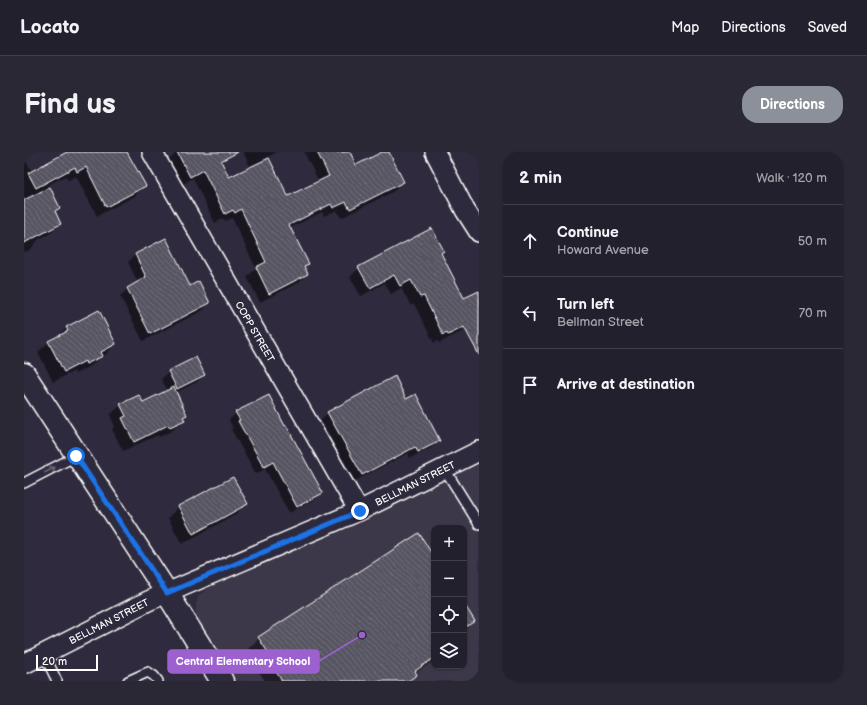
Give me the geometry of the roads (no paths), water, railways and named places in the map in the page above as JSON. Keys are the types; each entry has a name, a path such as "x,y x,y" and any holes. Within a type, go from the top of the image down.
{"main road":[{"path":"24,374 76,456 167,593 222,681"}],"street":[{"name":"COPP STREET","path":"152,152 360,511"},
{"path":"440,154 465,210 479,232"},
{"name":"BELLMAN STREET","path":"24,664 148,601 360,511 479,451"}],"lane":[{"path":"24,483 76,456"},
{"path":"444,468 479,524"},
{"path":"44,654 57,681"},
{"path":"128,681 148,672 158,681"}],"place":[{"name":"Central Elementary School","path":"362,635"}]}
